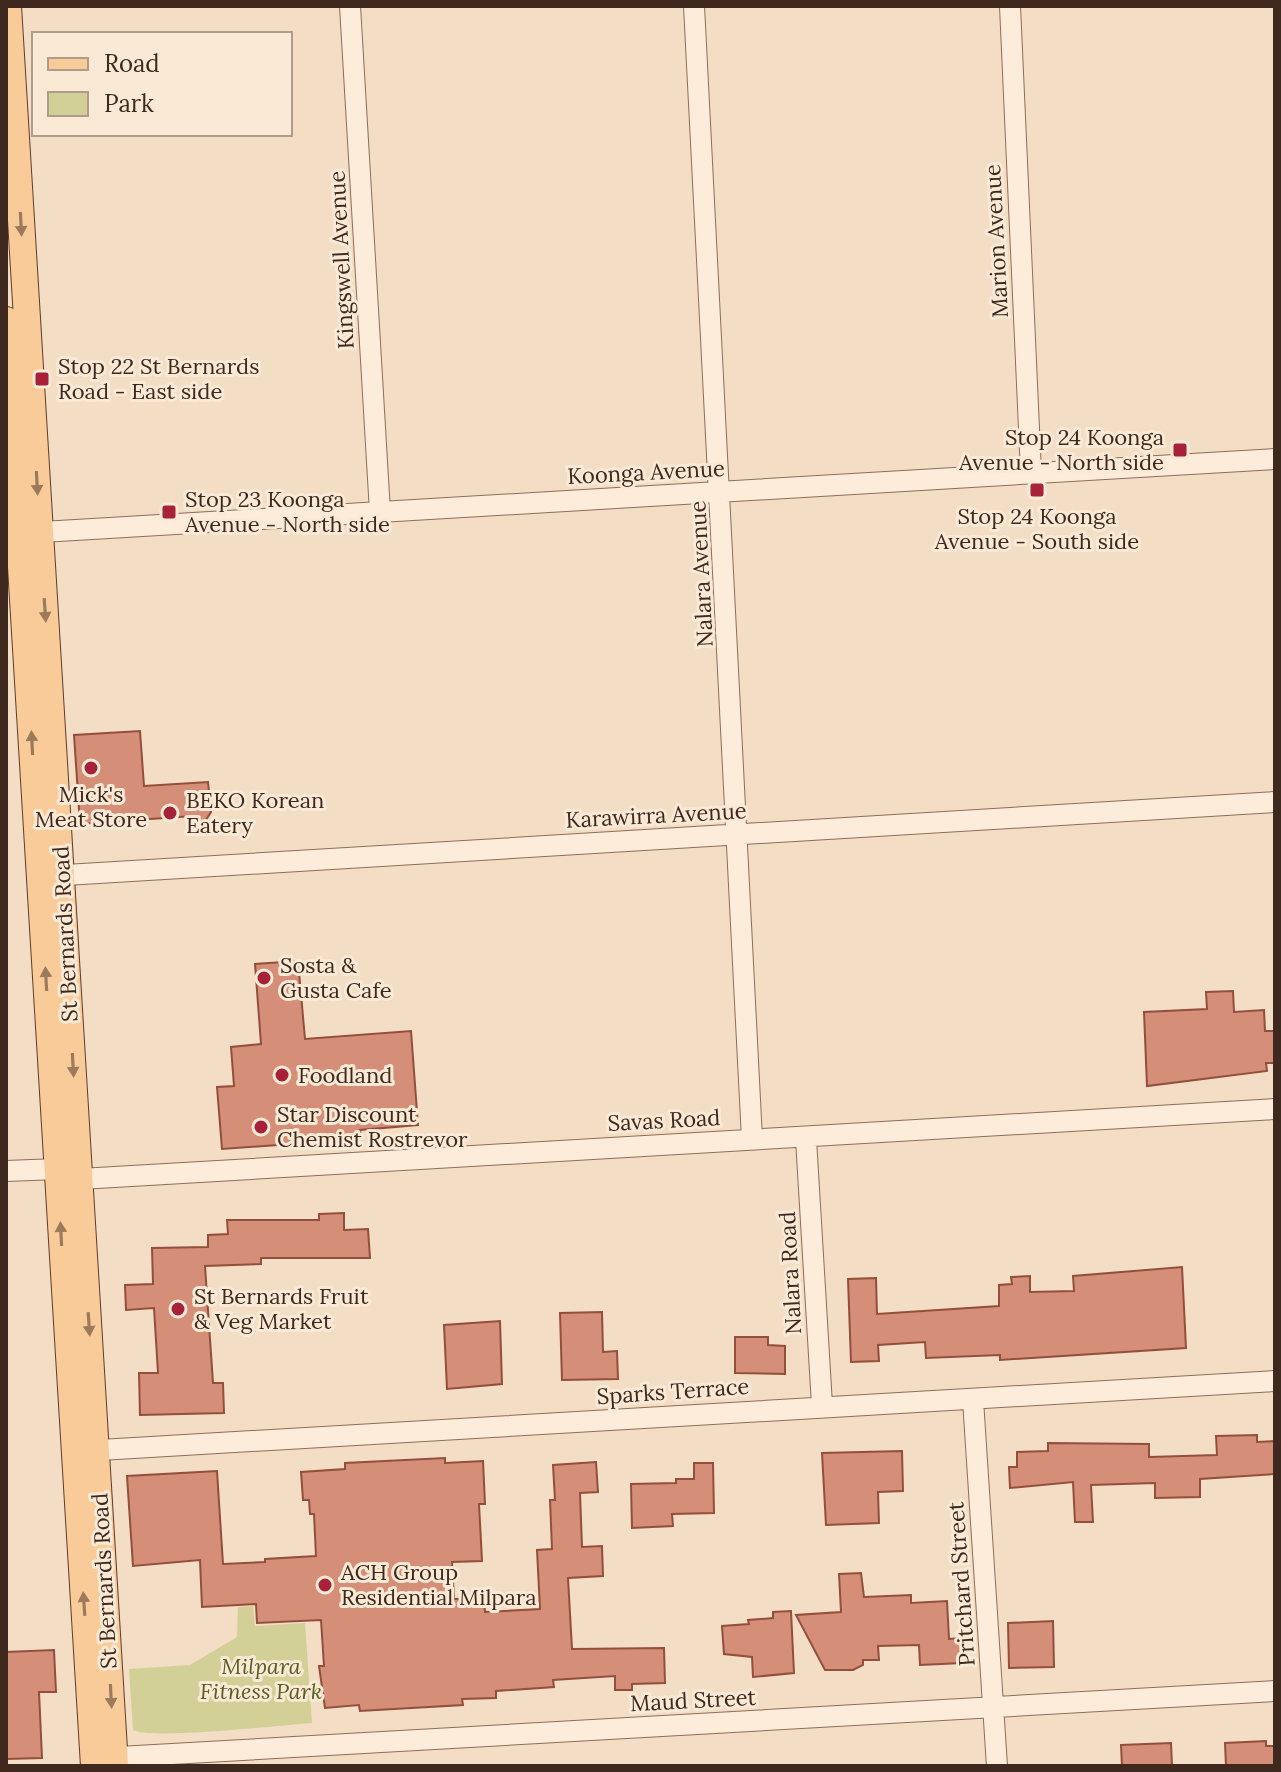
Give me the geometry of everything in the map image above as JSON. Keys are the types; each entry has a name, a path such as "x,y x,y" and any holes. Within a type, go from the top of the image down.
{"main road":[{"name":"St Bernards Road","path":"8,6 30,533 104,1762"},
{"name":"St Bernards Road","path":"6,320 30,533"}],"street":[{"name":"Kingswell Avenue","path":"350,6 380,512"},
{"name":"Nalara Avenue","path":"694,6 752,1139"},
{"name":"Marion Avenue","path":"1010,6 1031,473"},
{"name":"Koonga Avenue","path":"30,533 1275,459"},
{"name":"Karawirra Avenue","path":"51,876 1275,802"},
{"name":"Savas Road","path":"6,1171 69,1174 752,1139 806,1139 1275,1109"},
{"name":"Nalara Road","path":"806,1139 822,1405"},
{"name":"Sparks Terrace","path":"86,1451 822,1405 973,1400 1275,1381"},
{"name":"Pritchard Street","path":"973,1400 997,1766"},
{"name":"Maud Street","path":"104,1762 1275,1691"}],"green space":[{"name":"Milpara Fitness Park","path":"253,1606 255,1626 305,1623 312,1723 189,1733 144,1733 133,1730 129,1669 190,1665 237,1637 238,1607"}],"building":[{"path":"140,731 144,786 208,782 211,812 204,823 193,816 80,824 74,735"},
{"path":"298,961 305,1039 411,1031 418,1125 360,1130 361,1139 222,1149 217,1087 234,1086 231,1047 261,1044 255,964"},
{"path":"1233,991 1234,1012 1264,1010 1265,1031 1275,1031 1275,1063 1266,1063 1267,1071 1147,1086 1144,1012 1207,1009 1206,992"},
{"path":"344,1213 344,1230 368,1229 370,1258 261,1258 261,1264 205,1266 213,1383 223,1383 224,1413 140,1415 139,1373 158,1373 154,1308 126,1310 125,1285 153,1284 152,1248 208,1247 208,1235 228,1234 227,1220 319,1220 319,1214"},
{"path":"1182,1267 1186,1348 1000,1360 1000,1355 926,1358 925,1342 878,1345 879,1361 851,1362 848,1279 876,1278 877,1314 999,1306 999,1285 1012,1284 1011,1277 1030,1276 1030,1292 1074,1291 1073,1276"},
{"path":"602,1312 603,1352 617,1351 618,1379 562,1380 560,1313"},
{"path":"500,1321 502,1384 447,1389 444,1325"},
{"path":"735,1337 768,1337 768,1345 785,1346 785,1374 735,1373"},
{"path":"1257,1435 1257,1442 1275,1441 1275,1474 1200,1479 1200,1497 1155,1498 1155,1483 1091,1485 1093,1522 1075,1522 1073,1482 1010,1488 1009,1467 1017,1467 1017,1452 1048,1451 1048,1443 1149,1444 1149,1457 1217,1455 1216,1436"},
{"path":"902,1451 903,1491 878,1492 879,1523 826,1525 822,1453"},
{"name":"ACH Group Residential Milpara","path":"445,1458 445,1463 483,1461 485,1504 479,1504 482,1561 452,1562 454,1599 484,1598 485,1612 540,1609 537,1550 552,1549 550,1500 555,1500 553,1465 596,1462 598,1492 580,1493 582,1547 602,1546 603,1576 568,1578 572,1649 664,1648 665,1683 632,1684 632,1690 615,1690 615,1676 553,1680 554,1687 496,1691 496,1698 462,1699 463,1705 360,1711 359,1705 325,1708 319,1666 324,1666 321,1620 257,1623 256,1604 202,1607 200,1560 133,1566 127,1476 217,1471 223,1564 265,1562 265,1559 316,1556 314,1514 310,1514 309,1500 303,1500 301,1472 345,1469 345,1463"},
{"path":"694,1463 713,1463 714,1513 672,1514 673,1526 632,1528 631,1484 676,1483 676,1479 694,1479"},
{"path":"861,1573 864,1597 911,1595 911,1603 947,1601 949,1639 960,1638 962,1663 920,1665 919,1645 878,1646 879,1660 863,1660 863,1665 853,1670 825,1670 796,1615 841,1612 839,1574"},
{"path":"791,1611 794,1673 753,1677 752,1657 724,1654 722,1626 749,1624 748,1620 773,1618 773,1612"},
{"path":"1053,1621 1054,1667 1009,1668 1008,1623"},
{"path":"54,1650 56,1692 39,1692 42,1758 6,1759 6,1652"},
{"path":"1266,1741 1266,1746 1275,1746 1275,1766 1226,1766 1225,1743"},
{"path":"1171,1743 1172,1766 1122,1766 1121,1745"}],"place":[{"name":"Stop 22 St Bernards Road - East side","path":"42,379"},
{"name":"Stop 24 Koonga Avenue - North side","path":"1180,450"},
{"name":"Stop 24 Koonga Avenue - South side","path":"1037,490"},
{"name":"Stop 23 Koonga Avenue - North side","path":"169,512"},
{"name":"Mick's Meat Store","path":"91,768"},
{"name":"BEKO Korean Eatery","path":"170,813"},
{"name":"Sosta & Gusta Cafe","path":"264,978"},
{"name":"Foodland","path":"282,1075"},
{"name":"Star Discount Chemist Rostrevor","path":"261,1127"},
{"name":"St Bernards Fruit & Veg Market","path":"178,1309"},
{"name":"ACH Group Residential Milpara","path":"325,1585"}]}
